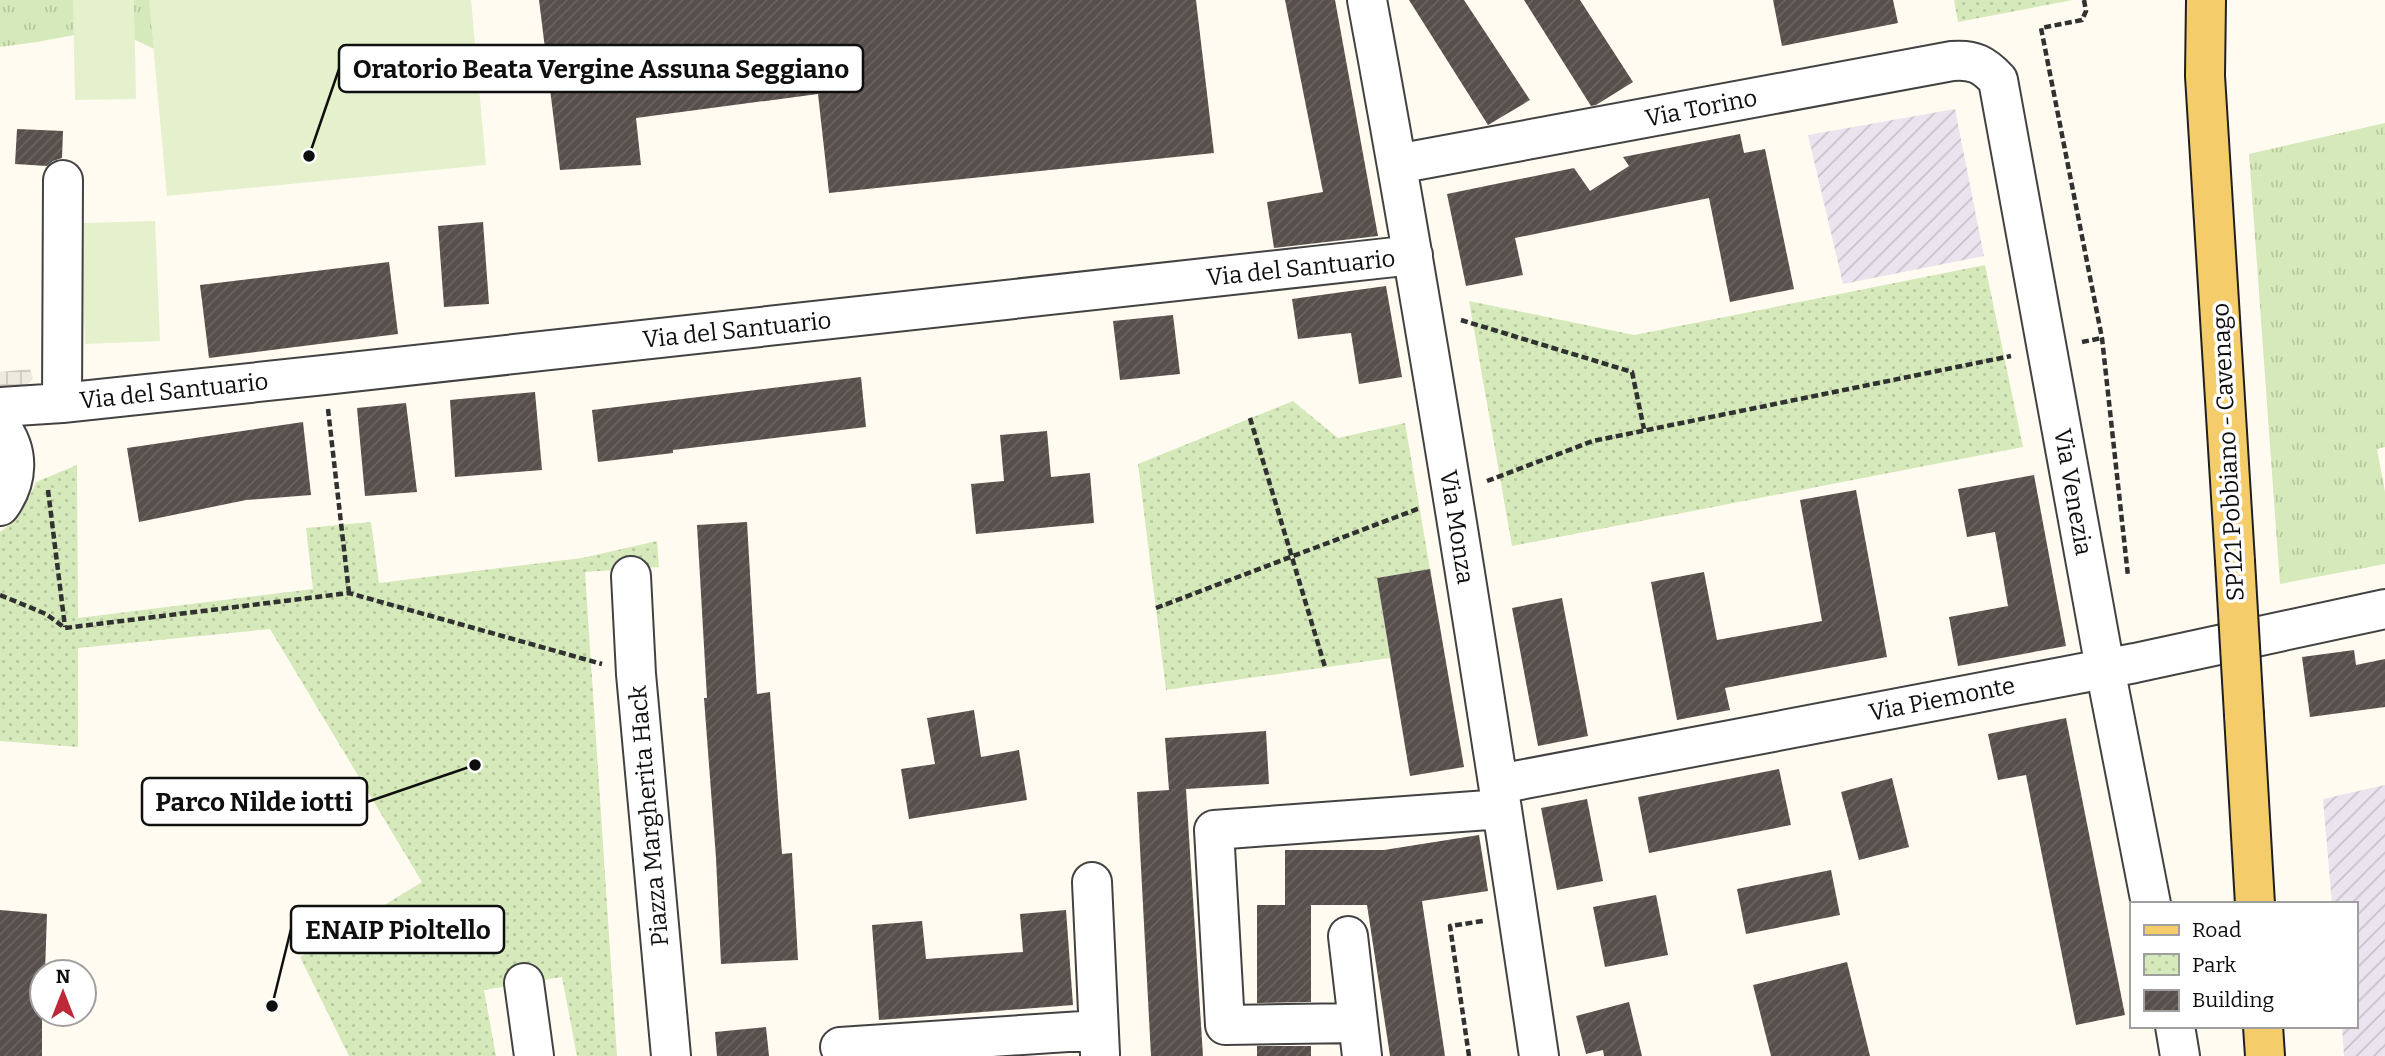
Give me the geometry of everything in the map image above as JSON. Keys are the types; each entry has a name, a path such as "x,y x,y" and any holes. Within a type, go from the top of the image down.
{"main road":[{"name":"SP121 Pobbiano - Cavenago","path":"2206,0 2206,90 2255,902"},
{"path":"2263,1028 2264,1056"}],"street":[{"name":"Via Monza","path":"1367,0 1413,255 1539,1056"},
{"name":"Via Torino","path":"1397,164 1952,61 1966,60 1984,65 1998,80"},
{"name":"Via Venezia","path":"1998,80 2105,668 2151,902"},
{"path":"62,403 63,180"},
{"name":"Via del Santuario","path":"0,407 324,376 1413,255"},
{"name":"Via del Santuario","path":"0,506 11,487 15,466 35,433 62,403"},
{"path":"0,426 13,449 15,466"},
{"name":"Piazza Margherita Hack","path":"631,576 636,674 671,1056"},
{"name":"Via Piemonte","path":"1226,1040 1214,830 1500,797 2385,609"},
{"path":"840,1047 1099,1043 1092,882"},
{"path":"1226,1040 1360,1039 1348,936"},
{"path":"524,983 534,1056"},
{"path":"2175,1028 2180,1056"}],"path":[{"path":"2084,0 2086,10 2082,20 2041,28 2102,338 2129,586"},
{"path":"1421,308 1632,372 1644,429"},
{"path":"1156,608 1593,441 2102,338"},
{"path":"324,376 349,593"},
{"path":"1250,418 1325,667"},
{"path":"47,485 65,628"},
{"path":"0,595 46,614 65,628 349,593 636,674"},
{"path":"1469,1056 1450,926 1518,916"}],"shaded area":[{"path":"1955,109 1984,256 1843,284 1808,135"},
{"path":"30,369 33,378 25,389 0,393 0,372"},
{"path":"2385,785 2385,1056 2344,1056 2342,1028 2357,1028 2357,902 2332,902 2323,799"}],"green space":[{"path":"0,0 318,0 171,57 127,36 74,35 0,47"},
{"path":"73,0 134,0 136,99 75,100"},
{"path":"149,0 471,0 486,165 167,196"},
{"path":"1954,0 2073,0 1958,22"},
{"path":"2385,123 2385,447 2377,449 2385,492 2385,564 2280,584 2249,154"},
{"path":"155,221 160,341 85,344 81,223"},
{"path":"1985,265 2023,447 1512,546 1469,301 1634,335"},
{"path":"1293,401 1338,438 1405,423 1430,569 1377,578 1390,658 1166,690 1138,464"},
{"path":"77,465 78,618 313,589 306,528 371,522 379,583 582,558 657,541 659,567 585,572 617,1056 577,1056 562,977 484,990 496,1056 349,1056 300,957 422,882 270,629 78,648 78,747 0,741 0,532 22,510 36,482"}],"building":[{"path":"539,0 1196,0 1214,153 829,193 818,94 636,118 641,165 560,170"},
{"path":"1285,0 1335,0 1378,236 1274,248 1267,202 1323,192"},
{"path":"1409,0 1464,0 1530,100 1488,125"},
{"path":"1524,0 1580,0 1633,82 1591,106"},
{"path":"1773,0 1893,0 1898,23 1782,46"},
{"path":"17,129 63,131 62,158 47,166 15,164"},
{"path":"1740,134 1744,153 1765,149 1794,289 1730,302 1709,198 1515,238 1523,275 1466,286 1447,194 1574,168 1590,191 1629,166 1623,157"},
{"path":"483,222 489,304 444,307 438,226"},
{"path":"389,262 398,334 209,358 200,285"},
{"path":"1386,286 1402,377 1359,384 1351,333 1298,339 1292,299"},
{"path":"1173,315 1180,374 1120,380 1113,321"},
{"path":"861,377 866,427 673,450 673,453 598,462 592,410"},
{"path":"535,392 542,470 455,477 450,400"},
{"path":"406,403 417,492 365,496 357,408"},
{"path":"303,422 311,495 246,500 139,522 127,448"},
{"path":"1047,431 1051,477 1090,473 1094,523 976,534 971,484 1004,481 1000,435"},
{"path":"2034,475 2066,646 1958,666 1949,617 2008,606 1995,532 1967,537 1958,489"},
{"path":"1856,490 1887,657 1725,688 1730,710 1677,720 1651,582 1704,572 1717,640 1822,621 1800,500"},
{"path":"747,522 757,694 770,692 782,854 792,853 798,960 721,964 704,698 707,698 697,525"},
{"path":"1430,569 1464,767 1410,776 1377,578"},
{"path":"1562,598 1588,736 1538,746 1512,608"},
{"path":"2354,650 2356,665 2385,659 2385,707 2310,717 2302,657"},
{"path":"974,710 981,757 1019,750 1027,800 909,819 901,769 935,764 927,718"},
{"path":"2066,718 2125,1015 2076,1025 2026,775 1998,780 1988,734"},
{"path":"1266,731 1269,784 1169,790 1165,738"},
{"path":"1779,769 1791,825 1649,853 1638,797"},
{"path":"1892,778 1909,847 1859,860 1841,792"},
{"path":"1186,789 1203,1056 1151,1056 1137,792"},
{"path":"1587,799 1603,881 1557,890 1541,808"},
{"path":"1479,835 1488,891 1422,901 1445,1056 1390,1056 1367,905 1311,905 1311,1002 1257,1003 1257,905 1285,905 1285,850 1384,850"},
{"path":"1831,870 1840,915 1746,934 1737,889"},
{"path":"1656,895 1668,955 1605,967 1593,907"},
{"path":"0,910 47,914 45,958 28,958 28,1028 42,1028 42,1056 0,1056"},
{"path":"1066,910 1073,1005 879,1020 872,925 922,921 926,959 1023,952 1020,914"},
{"path":"1847,962 1870,1056 1771,1056 1753,985"},
{"path":"1629,1002 1642,1056 1604,1056 1603,1050 1586,1054 1576,1016"},
{"path":"766,1027 769,1056 717,1056 715,1032"},
{"path":"1257,1046 1311,1046 1311,1056 1257,1056"}],"place":[{"name":"Oratorio Beata Vergine Assuna Seggiano","path":"309,156"},
{"name":"Parco Nilde iotti","path":"475,765"},
{"name":"ENAIP Pioltello","path":"272,1006"}]}
